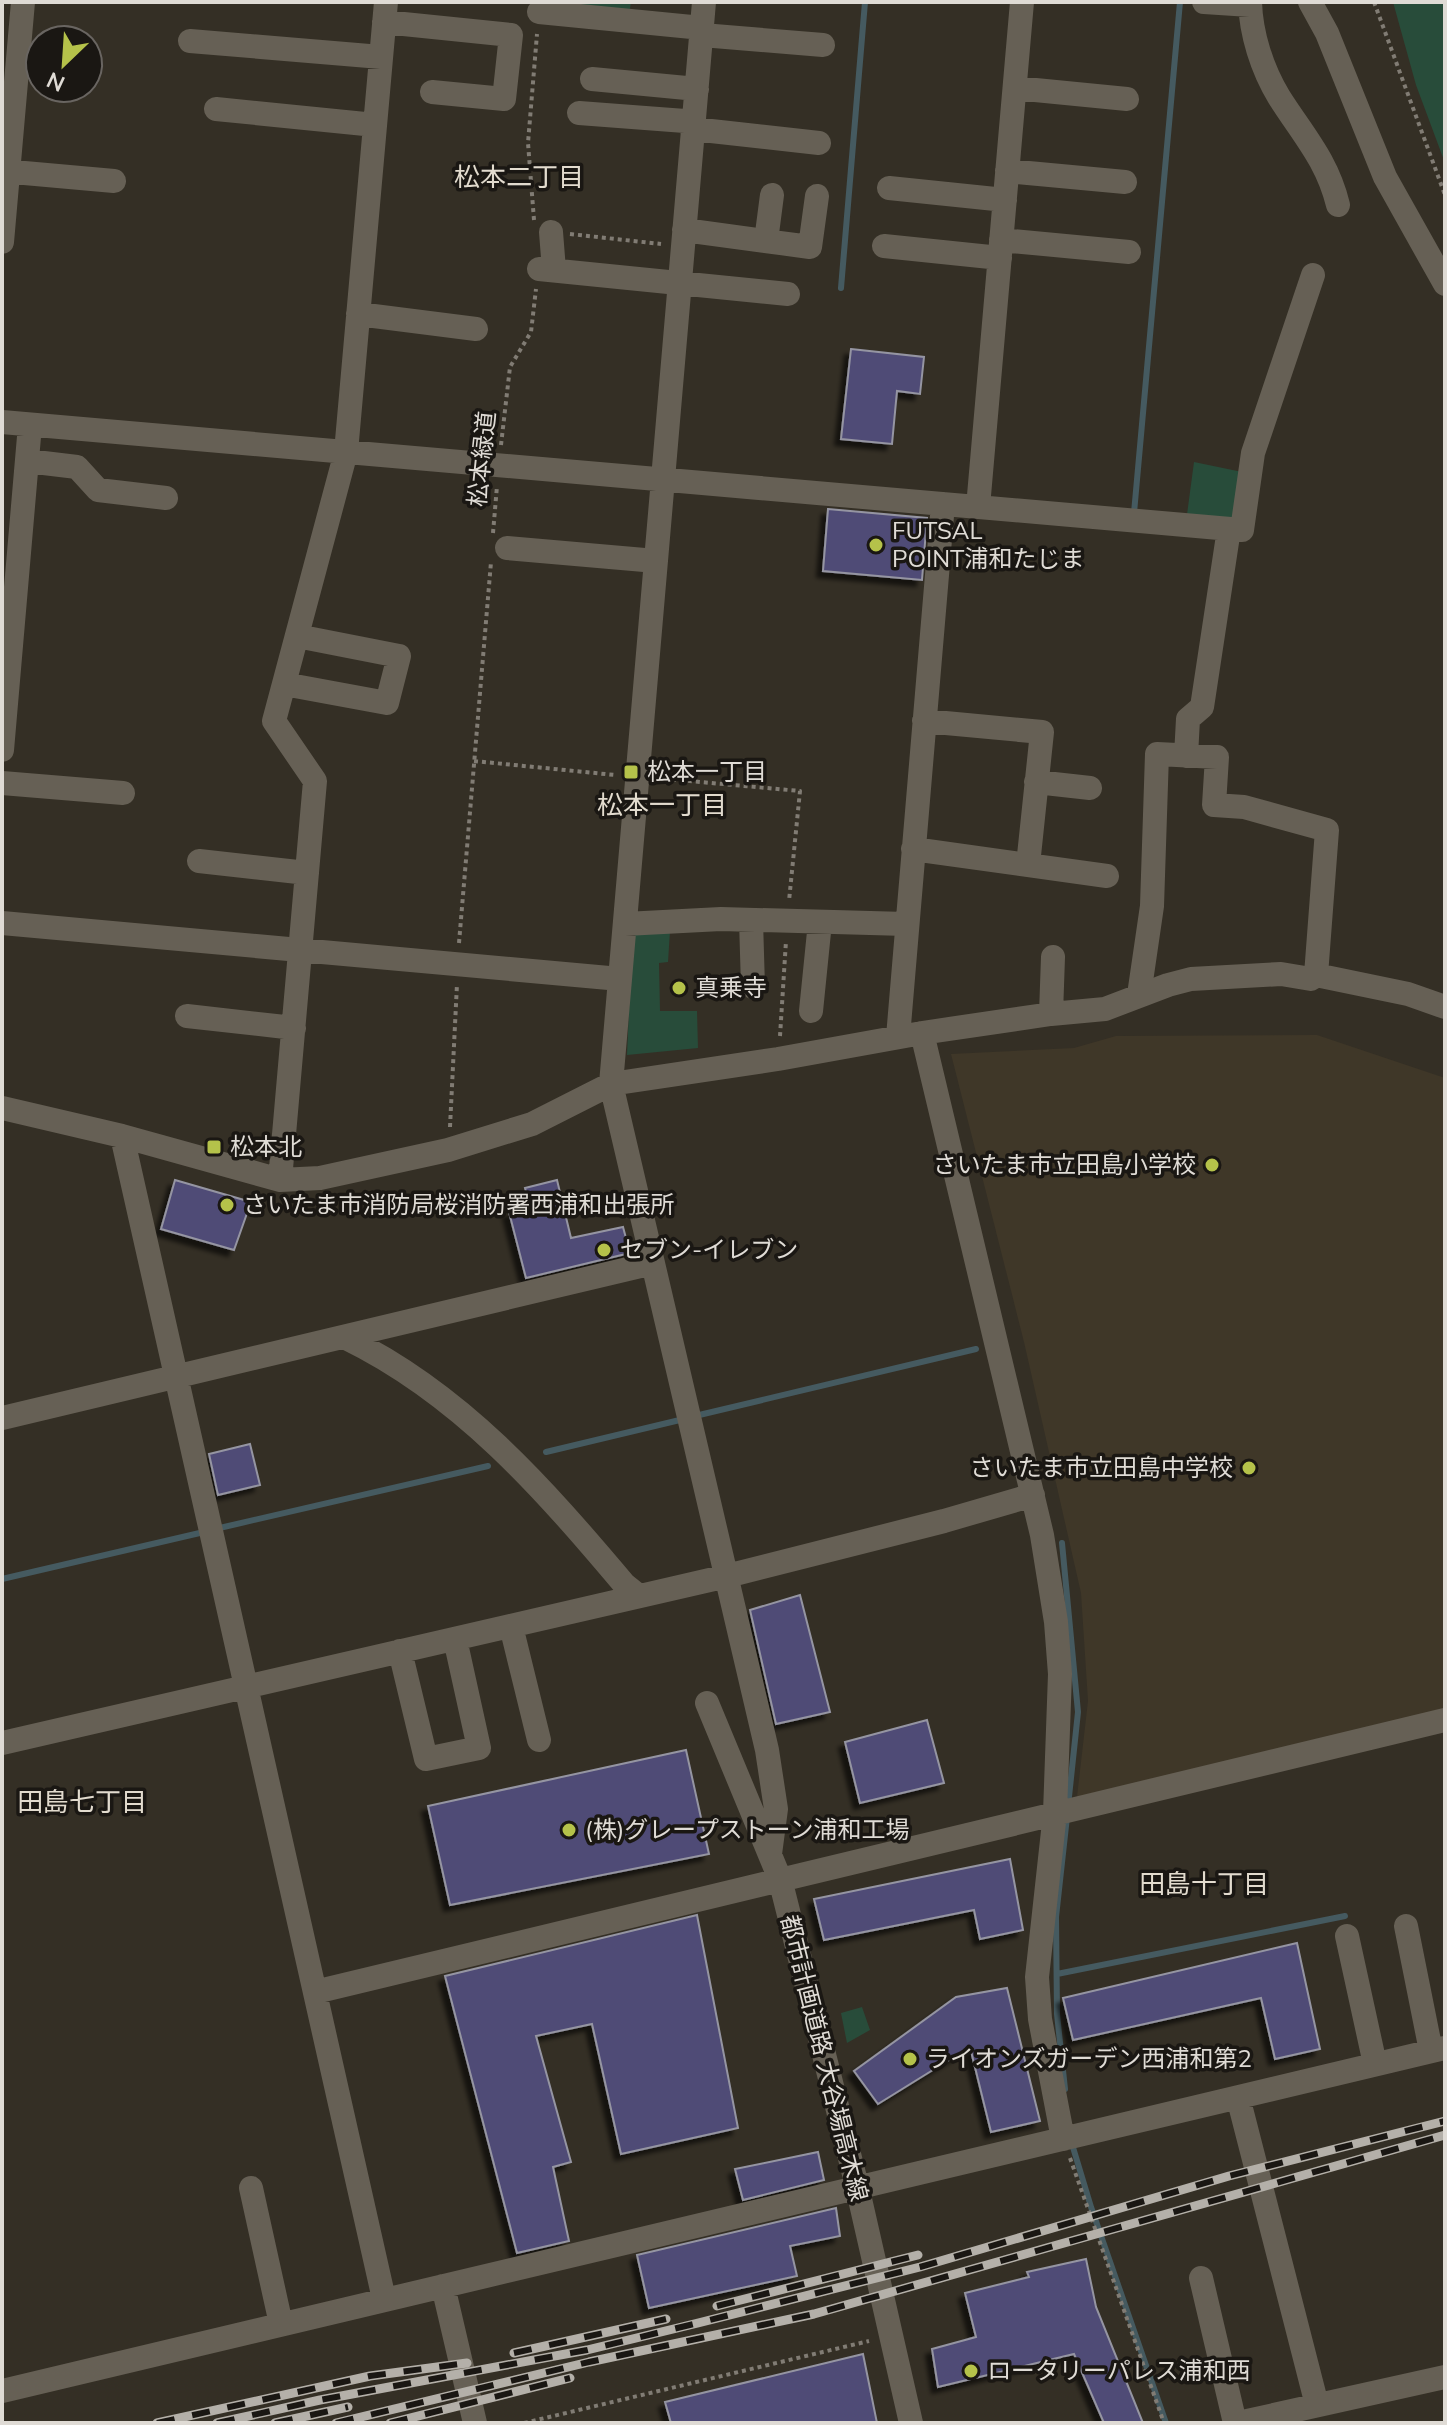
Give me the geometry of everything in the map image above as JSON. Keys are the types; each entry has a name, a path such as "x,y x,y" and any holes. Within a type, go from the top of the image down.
{"street":[{"path":"2,242 8,108 23,2"},
{"path":"704,2 611,1084 767,1750 776,1809 770,1854"},
{"path":"978,507 1022,2"},
{"path":"1204,2 1250,4 1259,50 1272,83 1328,172 1338,205"},
{"path":"1310,2 1327,33 1385,177 1445,284"},
{"path":"280,1180 315,781 274,721 346,452 385,12 511,35 504,99 432,92"},
{"path":"539,12 823,45"},
{"path":"190,41 381,57"},
{"path":"592,79 697,89"},
{"path":"1015,88 1127,99"},
{"path":"216,109 375,125"},
{"path":"579,113 685,121 693,129 819,143"},
{"path":"5,171 114,181"},
{"path":"1007,171 1125,182"},
{"path":"889,188 1005,200"},
{"path":"766,241 772,195"},
{"path":"684,238 766,241 810,247 817,196"},
{"path":"543,227 546,270 788,294"},
{"path":"884,246 1129,252"},
{"path":"2,422 1242,530 1253,453 1313,275"},
{"path":"358,314 476,329"},
{"path":"2,750 14,485 27,461 30,425"},
{"path":"27,461 77,467 98,490 166,498"},
{"path":"943,504 906,924 910,1035 1033,1495 1056,1622 1060,1674 1055,1813 1037,1977 1040,2019 1063,2139"},
{"path":"1186,756 1188,719 1202,707 1229,529"},
{"path":"497,550 656,561"},
{"path":"284,684 387,703 399,656 297,636"},
{"path":"924,721 1042,732 1028,865"},
{"path":"2,1108 122,1136 280,1180 320,1178 448,1150 532,1124 611,1084 910,1035 1105,1009 1191,979 1281,974 1311,979 1316,975 1327,830 1244,807 1214,805 1217,757 1157,754 1152,906 1139,995"},
{"path":"1036,782 1090,788"},
{"path":"2,783 123,793"},
{"path":"913,849 1107,876"},
{"path":"199,861 307,873"},
{"path":"625,924 751,920 906,924"},
{"path":"751,920 753,987"},
{"path":"811,1011 820,922"},
{"path":"2,923 620,979"},
{"path":"1051,1014 1053,957"},
{"path":"1316,975 1408,994 1445,1007"},
{"path":"187,1016 294,1028"},
{"path":"122,1136 384,2299"},
{"path":"2,1418 653,1263"},
{"path":"346,1338 384,1356 417,1378 496,1443 543,1489 624,1584 639,1596"},
{"path":"2,1743 727,1576 1033,1495"},
{"path":"511,1626 539,1740"},
{"path":"400,1651 426,1759 466,1751 479,1748 455,1639"},
{"name":"都市計画道路 大谷場高木線","path":"707,1703 780,1879 857,2186 911,2423"},
{"path":"315,1992 1445,1720"},
{"path":"2,2391 1438,2049 1406,1926"},
{"path":"1347,1936 1375,2064"},
{"path":"1238,2097 1317,2405"},
{"path":"251,2188 281,2324"},
{"path":"1201,2278 1236,2423 1445,2377"},
{"path":"443,2286 475,2423"}],"path":[{"path":"1374,2 1445,195"},
{"path":"539,12 528,143 543,227 684,238"},
{"name":"松本緑道","path":"546,270 531,332 510,367 499,466 497,550 474,761 638,777"},
{"path":"638,777 800,791 778,1059"},
{"path":"1063,2139 1164,2423"},
{"path":"524,2423 869,2341"}],"shaded area":[{"path":"1317,1035 1445,1078 1445,1709 1077,1797 1088,1701 1081,1593 1024,1342 951,1054 1074,1048 1116,1036"}],"green space":[{"path":"547,2 631,2 629,15"},
{"path":"1393,2 1445,2 1445,163 1416,85"},
{"path":"1194,462 1247,473 1239,527 1186,522"},
{"path":"670,931 668,962 659,963 660,1011 697,1011 698,1048 627,1055 632,942 636,932"},
{"path":"862,2007 870,2030 847,2043 841,2013"}],"building":[{"path":"851,349 924,357 920,394 897,391 892,444 841,439"},
{"name":"FUTSAL POINT浦和たじま","path":"828,509 927,518 922,580 823,571"},
{"path":"175,1180 251,1202 234,1250 161,1229"},
{"path":"557,1180 571,1238 623,1227 630,1253 526,1278 509,1212 530,1207 525,1188"},
{"path":"250,1444 260,1485 218,1495 209,1454"},
{"path":"800,1595 830,1712 776,1724 750,1610"},
{"path":"927,1720 944,1783 860,1803 845,1742"},
{"name":"(株)グレープストーン浦和工場","path":"686,1750 709,1854 450,1905 428,1806"},
{"path":"1010,1859 1023,1930 980,1939 974,1910 824,1940 814,1899"},
{"path":"697,1915 738,2128 621,2154 592,2024 536,2036 571,2162 553,2167 569,2241 517,2253 445,1976"},
{"path":"1297,1943 1320,2049 1275,2059 1261,1998 1073,2040 1063,1998"},
{"name":"ライオンズガーデン西浦和第2","path":"1007,1988 1040,2121 991,2132 970,2047 878,2104 854,2071 956,1997"},
{"path":"818,2152 824,2180 743,2200 735,2169"},
{"path":"836,2208 840,2236 790,2246 797,2276 649,2308 637,2255"},
{"name":"ロータリーパレス浦和西","path":"1086,2259 1096,2307 1143,2423 1104,2423 1074,2354 938,2387 932,2349 976,2337 965,2293 1029,2277 1027,2272"},
{"path":"863,2354 877,2423 671,2423 665,2402"}],"waterway":[{"path":"841,288 865,2"},
{"path":"1134,513 1180,2"},
{"path":"695,1416 976,1349"},
{"path":"546,1452 684,1419"},
{"path":"215,1529 488,1466"},
{"path":"2,1579 204,1532"},
{"path":"1062,1543 1078,1712 1068,1806"},
{"path":"1065,2089 1057,2014 1056,1917 1067,1817"},
{"path":"1057,1974 1345,1916"},
{"path":"1072,2144 1166,2423"}],"railway":[{"path":"217,2423 320,2400 587,2350 698,2323 920,2267 1229,2176 1445,2121"},
{"path":"336,2423 589,2362 814,2314 1445,2135"},
{"path":"717,2306 918,2255"},
{"path":"514,2353 666,2319"},
{"path":"157,2423 370,2376 467,2363"},
{"path":"390,2423 570,2378"},
{"path":"275,2423 348,2407"}],"place":[{"name":"FUTSAL POINT浦和たじま","path":"876,545"},
{"name":"松本一丁目","path":"631,772"},
{"name":"真乗寺","path":"679,988"},
{"name":"松本北","path":"214,1147"},
{"name":"さいたま市立田島小学校","path":"1212,1165"},
{"name":"さいたま市消防局桜消防署西浦和出張所","path":"227,1205"},
{"name":"セブン-イレブン","path":"604,1250"},
{"name":"さいたま市立田島中学校","path":"1249,1468"},
{"name":"(株)グレープストーン浦和工場","path":"569,1830"},
{"name":"ライオンズガーデン西浦和第2","path":"910,2059"},
{"name":"ロータリーパレス浦和西","path":"971,2371"}],"district":[{"name":"松本二丁目","path":"519,177"},
{"name":"松本一丁目","path":"662,805"},
{"name":"田島七丁目","path":"82,1802"},
{"name":"田島十丁目","path":"1204,1884"}]}
